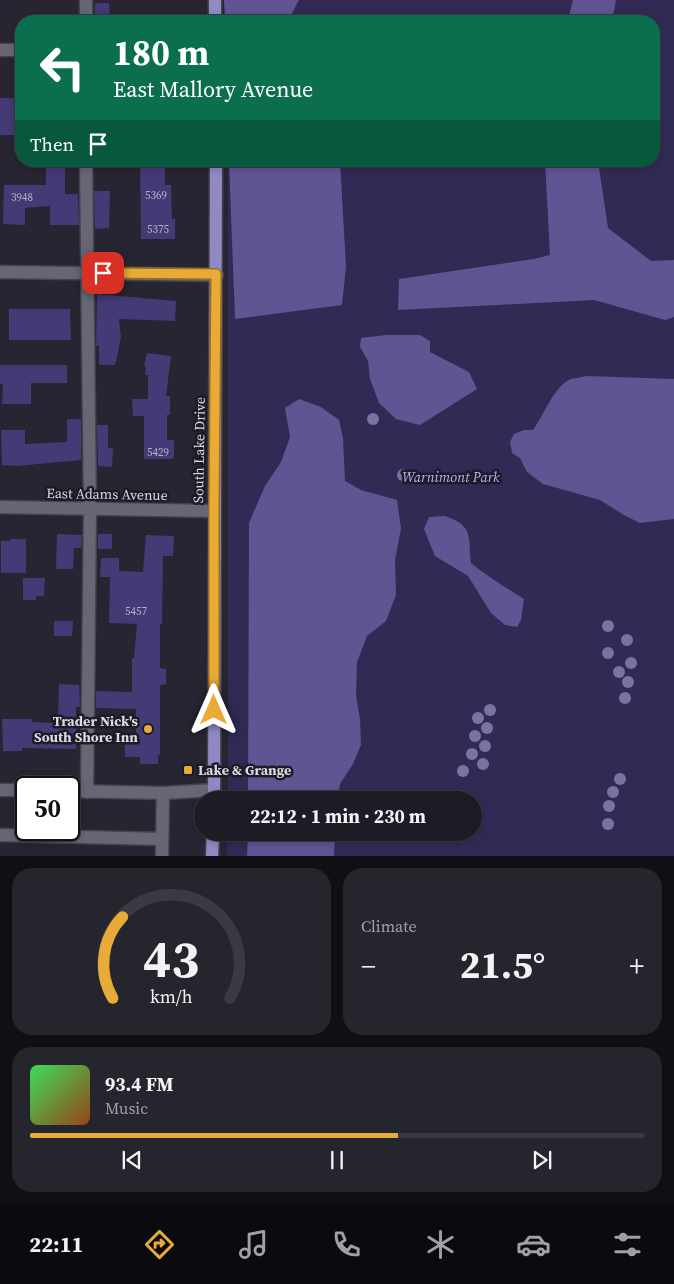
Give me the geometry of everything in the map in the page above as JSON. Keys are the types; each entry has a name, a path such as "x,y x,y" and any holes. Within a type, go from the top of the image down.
{"main road":[{"path":"215,0 216,15"},
{"name":"South Lake Drive","path":"214,791 216,167"},
{"path":"212,856 213,841"}],"street":[{"path":"86,0 86,15"},
{"path":"0,50 15,50"},
{"path":"86,167 90,508 87,792"},
{"path":"0,272 216,274"},
{"name":"East Adams Avenue","path":"0,507 214,511"},
{"path":"0,790 15,790"},
{"path":"80,792 194,794"},
{"path":"162,856 163,793"},
{"path":"0,835 162,839"}],"green space":[{"name":"Warnimont Park","path":"228,0 674,0 674,856 227,856 227,841 482,841 482,791 228,791 228,167 660,167 660,15 228,15"}],"shaded area":[{"path":"224,0 299,0 291,15 225,15"},
{"path":"573,0 616,0 613,15 569,15"},
{"path":"229,167 340,167 346,267 342,305 235,319"},
{"path":"545,167 599,167 608,228 651,261 674,260 674,317 665,320 594,300 398,310 399,279 550,255"},
{"path":"386,335 420,335 430,341 430,352 469,372 477,389 420,425 396,419 379,403 370,379 368,361 360,347 361,338"},
{"path":"587,376 674,379 674,519 640,523 600,500 543,484 527,472 520,458 512,453 510,442 514,434 524,430 533,430 559,388 571,379"},
{"path":"299,399 321,407 339,420 343,438 345,481 361,490 397,500 401,528 395,560 396,595 386,621 367,636 357,662 356,696 360,719 361,745 353,764 340,784 339,791 248,791 249,523 265,486 281,462 290,437 285,408"},
{"path":"445,516 461,524 468,533 471,563 524,599 521,620 517,627 505,625 491,613 468,576 435,556 424,529 429,517"},
{"path":"248,841 335,841 334,856 247,856"}],"building":[{"path":"95,3 109,3 110,15 95,15"},
{"path":"0,98 15,98 15,135 0,135"},
{"path":"46,167 65,167 65,194 78,194 79,225 50,225 50,206 25,208 25,225 3,224 4,185 46,185"},
{"path":"140,167 165,167 165,185 171,185 172,219 175,219 175,239 141,239"},
{"path":"94,191 110,191 109,228 95,229"},
{"path":"97,294 176,301 175,321 119,319 121,337 115,365 99,365 99,346 96,346"},
{"path":"9,309 70,309 71,340 9,340"},
{"path":"147,353 171,356 166,396 170,396 170,415 167,415 167,440 174,440 174,458 170,459 144,459 144,416 133,416 132,399 148,399 148,375 145,375 146,366 144,366"},
{"path":"0,365 67,365 67,383 31,383 31,404 2,404 3,384 0,384"},
{"path":"67,419 81,419 81,460 17,466 2,465 1,430 25,430 25,444 67,442"},
{"path":"97,425 108,425 108,448 113,448 112,467 98,466"},
{"path":"57,534 82,535 81,548 74,548 73,569 56,569"},
{"path":"98,534 112,534 112,549 98,549"},
{"path":"146,535 174,536 173,556 163,556 160,668 166,669 166,684 160,685 160,755 158,755 158,764 140,764 140,757 125,757 125,739 136,739 136,709 96,708 96,691 132,692 132,658 134,658 137,624 109,623 110,577 100,577 101,558 119,558 119,571 143,572"},
{"path":"10,539 26,539 26,573 1,573 1,541 10,541"},
{"path":"23,578 45,578 44,596 36,596 36,600 23,600"},
{"path":"54,621 73,621 72,636 54,636"},
{"path":"59,684 79,685 80,707 76,707 76,749 22,748 22,751 3,751 2,719 32,719 32,722 58,723"}],"place":[{"name":"Trader Nick's South Shore Inn","path":"148,729"},
{"name":"Lake & Grange","path":"188,770"}],"route":[{"path":"103,273 216,274 214,710"}]}
